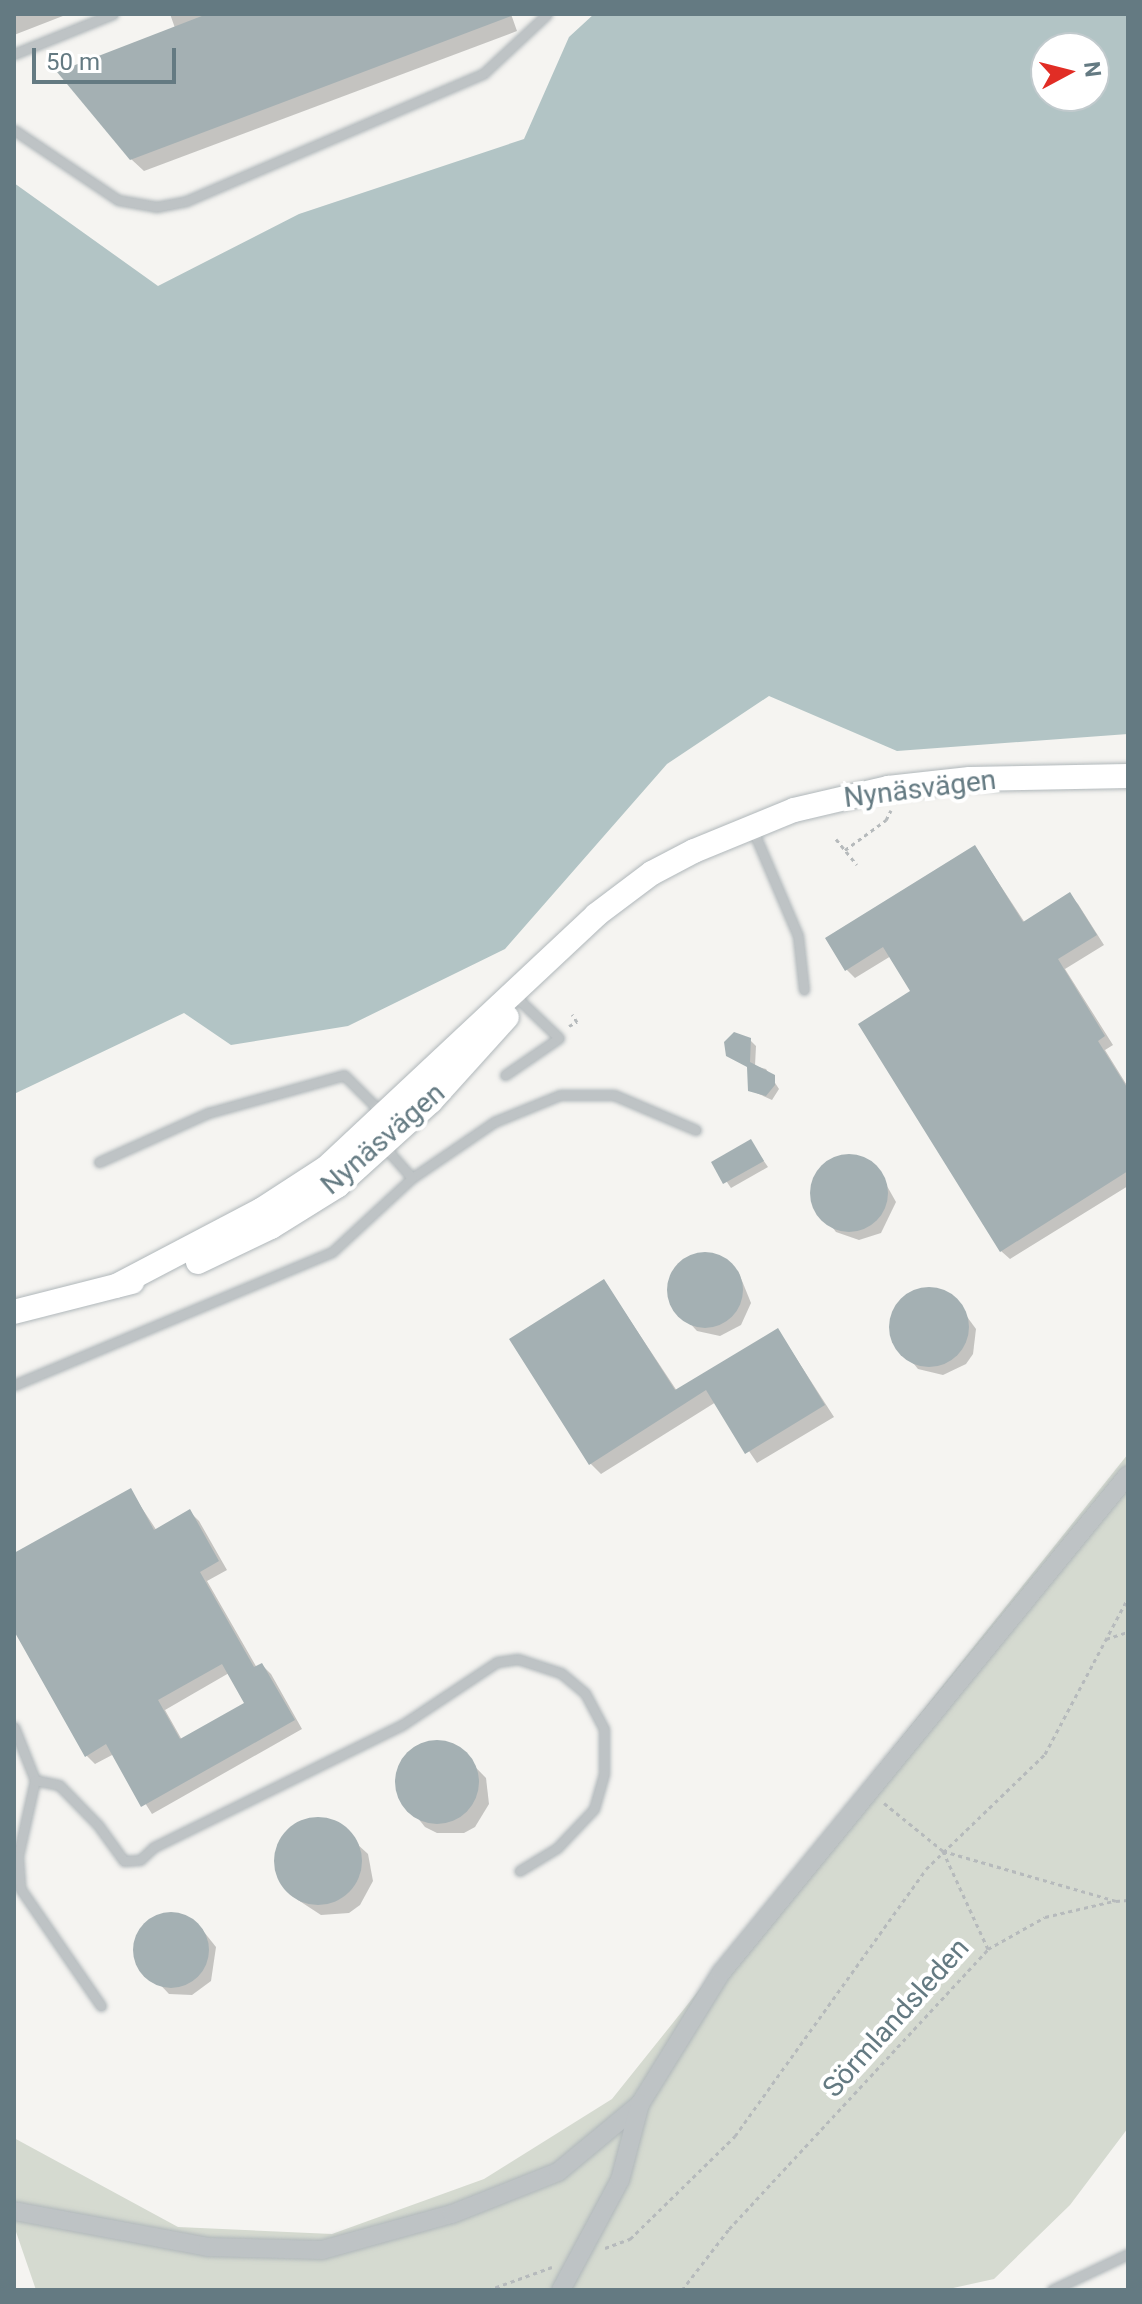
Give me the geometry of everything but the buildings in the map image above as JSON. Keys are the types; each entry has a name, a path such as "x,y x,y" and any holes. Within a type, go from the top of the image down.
{"street":[{"name":"Nynäsvägen","path":"14,1312 192,1264 271,1227 337,1186 384,1131 596,915 652,873 751,825 888,788 970,779 1128,776"},
{"path":"561,2290 583,2255 620,2180 640,2104 721,1973 1128,1475"},
{"path":"14,2211 208,2247 322,2250 452,2214 558,2172 640,2104"}],"lane":[{"path":"14,54 113,14"},
{"path":"14,130 118,200 156,207 186,201 484,73 547,14"},
{"path":"751,825 798,936 804,990"},
{"path":"505,1075 559,1038 516,996"},
{"path":"99,1162 208,1113 344,1075 384,1131 412,1178"},
{"path":"14,1385 332,1252 412,1178 494,1122 560,1095 614,1095 696,1130"},
{"path":"35,1780 59,1785 98,1825 124,1861 140,1860 154,1847 402,1725 497,1662 518,1659 561,1673 585,1693 604,1729 604,1774 594,1809 557,1848 519,1871"},
{"path":"14,1727 35,1780 18,1856 20,1888 101,2006"},
{"path":"1052,2290 1128,2254"}],"path":[{"path":"845,850 891,814 888,788"},
{"path":"836,839 857,865"},
{"path":"572,1014 574,1024"},
{"path":"488,2290 630,2239 735,2136 943,1851 1045,1754 1128,1598"},
{"path":"1106,1639 1128,1632"},
{"path":"868,1790 943,1851 1116,1901"},
{"name":"Sörmlandsleden","path":"682,2290 729,2229 988,1949 943,1851"},
{"path":"988,1949 1045,1917 1128,1900"}],"shaded area":[{"path":"594,14 1128,14 1128,734 897,751 769,696 667,764 505,949 348,1026 231,1045 184,1013 14,1094 14,183 158,286 299,214 524,139 569,37"},
{"path":"1128,1454 1128,2128 1070,2205 994,2279 944,2290 36,2290 14,2226 14,2138 178,2227 332,2234 484,2179 612,2099"}]}
